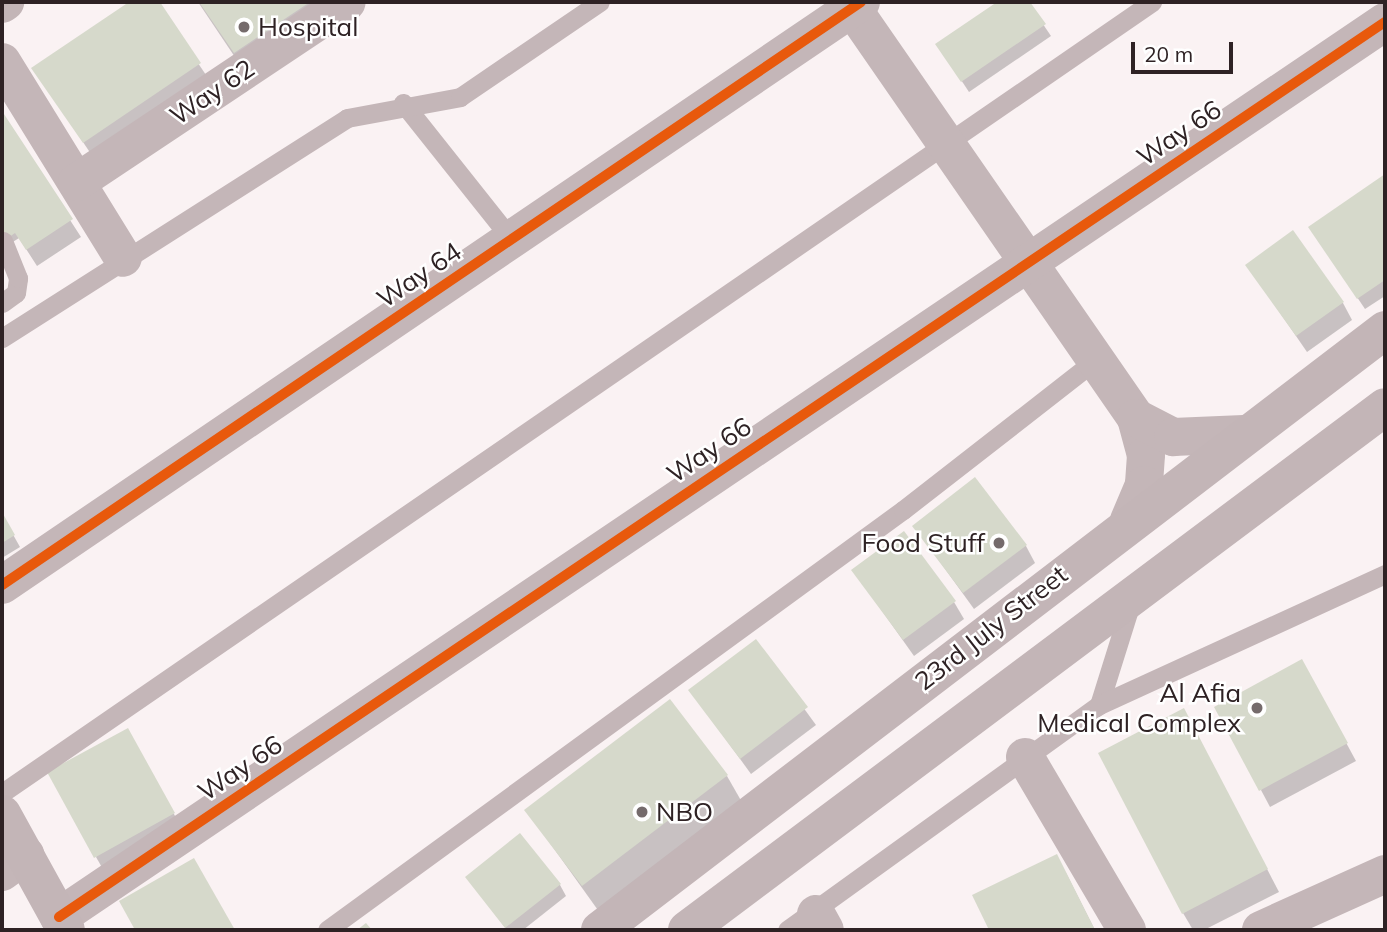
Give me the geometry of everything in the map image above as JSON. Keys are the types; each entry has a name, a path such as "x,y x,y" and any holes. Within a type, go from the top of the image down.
{"main road":[{"name":"23rd July Street","path":"600,930 1129,521 1385,330"},
{"path":"687,930 1385,407"},
{"path":"2,814 14,864 63,924"}],"street":[{"name":"Way 62","path":"77,183 347,2"},
{"path":"854,4 946,143 1136,418 1146,455 1144,485 1129,521"},
{"name":"Way 64","path":"2,585 854,4"},
{"name":"Way 66","path":"63,924 1028,262 1385,22"},
{"path":"2,62 123,257"},
{"path":"1136,418 1173,437 1244,434"},
{"path":"1025,757 1127,930"},
{"path":"1261,930 1385,874"}],"lane":[{"path":"2,338 123,257 347,118 403,103 460,97 600,2"},
{"path":"2,793 1152,2"},
{"path":"403,103 512,239"},
{"path":"2,303 16,293 18,278 3,241"},
{"path":"327,930 903,510 1096,360"},
{"path":"809,925 1025,757 1099,705 1385,575"},
{"path":"1099,705 1133,596"}],"building":[{"path":"129,2 160,2 201,63 83,143 31,68"},
{"name":"Hospital","path":"199,2 310,2 234,53"},
{"path":"997,2 1030,2 1046,24 961,82 935,44"},
{"path":"2,111 73,219 26,250 15,233 2,242"},
{"path":"1385,174 1385,280 1357,299 1308,227"},
{"path":"1293,230 1344,302 1296,336 1245,265"},
{"path":"975,477 1027,545 963,593 912,526"},
{"path":"2,512 15,535 2,543"},
{"path":"904,531 956,601 903,640 851,570"},
{"path":"756,639 808,707 740,759 688,690"},
{"path":"1302,659 1348,743 1259,791 1214,707"},
{"path":"670,699 728,775 582,886 524,810"},
{"path":"1184,708 1268,869 1182,914 1098,753"},
{"path":"128,728 175,813 94,858 47,772"},
{"path":"520,833 561,884 505,928 465,877"},
{"path":"1057,854 1095,930 989,930 972,895"},
{"path":"194,858 235,930 135,930 119,901"},
{"path":"366,923 372,930 357,930"}],"cycle path":[{"path":"2,585 861,2"},
{"path":"59,917 1385,22"}],"place":[{"name":"Hospital","path":"244,27"},
{"name":"Food Stuff","path":"999,543"},
{"name":"Al Afia Medical Complex","path":"1257,708"},
{"name":"NBO","path":"642,812"}]}
